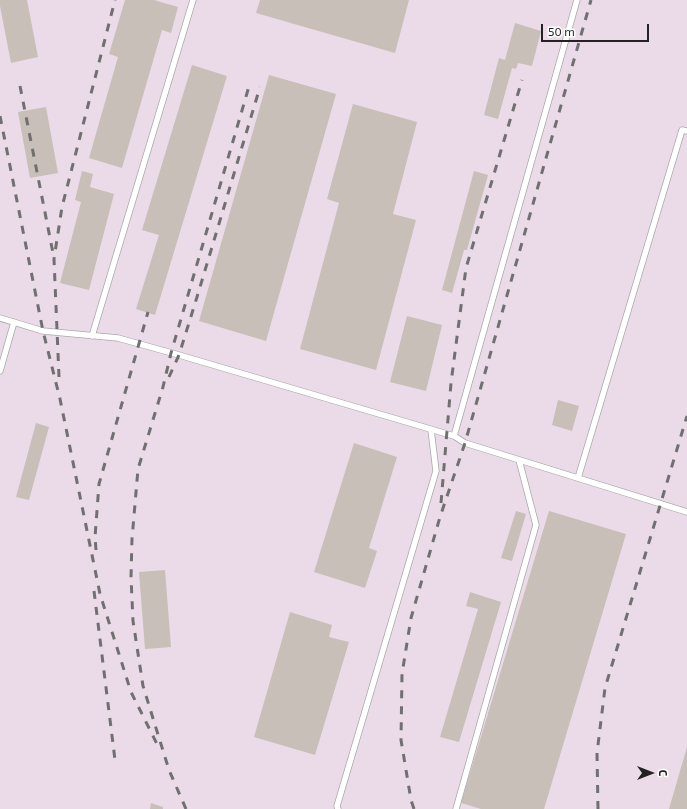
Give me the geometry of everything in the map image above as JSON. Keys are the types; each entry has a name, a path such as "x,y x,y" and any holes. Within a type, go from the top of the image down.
{"lane":[{"path":"92,336 193,0"},
{"path":"454,436 578,0"},
{"path":"578,478 682,130 687,131"},
{"path":"0,318 43,331 118,338 179,355 454,436 465,443 687,512"},
{"path":"0,371 14,322"},
{"path":"338,809 337,806 339,798 436,471 431,430"},
{"path":"456,809 536,525 519,460"}],"shaded area":[{"path":"0,0 687,0 687,809 0,809"}],"building":[{"path":"0,0 27,0 38,57 11,63"},
{"path":"125,0 154,0 178,7 171,33 162,30 122,168 89,158 118,57 109,54"},
{"path":"260,0 409,0 395,53 256,13"},
{"path":"515,23 541,31 532,66 518,63 516,69 512,68 498,119 484,115 499,58 505,60"},
{"path":"192,65 227,76 155,315 136,309 159,235 142,230"},
{"path":"269,75 336,94 266,341 199,321"},
{"path":"353,104 417,122 393,214 416,220 376,370 300,349 339,203 327,199"},
{"path":"46,107 58,173 30,178 18,112"},
{"path":"82,171 93,174 90,187 114,194 89,290 60,283 81,202 75,200"},
{"path":"474,171 488,175 467,250 464,250 452,293 442,290"},
{"path":"407,316 442,325 426,391 390,382"},
{"path":"558,400 579,406 572,431 552,425"},
{"path":"36,423 49,427 29,500 16,497"},
{"path":"354,443 397,457 369,548 377,551 365,588 314,572"},
{"path":"516,511 526,514 512,561 501,558"},
{"path":"549,511 626,534 544,809 481,809 461,803"},
{"path":"165,570 171,647 145,649 139,572"},
{"path":"470,592 501,602 459,742 440,737 478,609 466,606"},
{"path":"290,612 332,625 329,637 349,642 315,755 254,737"},
{"path":"687,747 687,809 669,809"},
{"path":"151,803 163,807 163,809 150,809"}],"railway":[{"path":"59,377 54,259 62,207 115,0"},
{"path":"414,809 411,800 401,740 402,674 411,618 440,517 465,443 591,0"},
{"path":"441,503 451,383 466,268 522,80"},
{"path":"186,809 169,770 143,686 133,621 131,577 132,539 138,469 250,83"},
{"path":"20,86 53,253"},
{"path":"169,377 179,355 260,87"},
{"path":"0,116 43,331 60,399 100,594 131,692 157,744"},
{"path":"96,550 95,537 99,484 148,312"},
{"path":"598,809 597,753 605,688 687,416"},
{"path":"94,591 115,760"}]}
